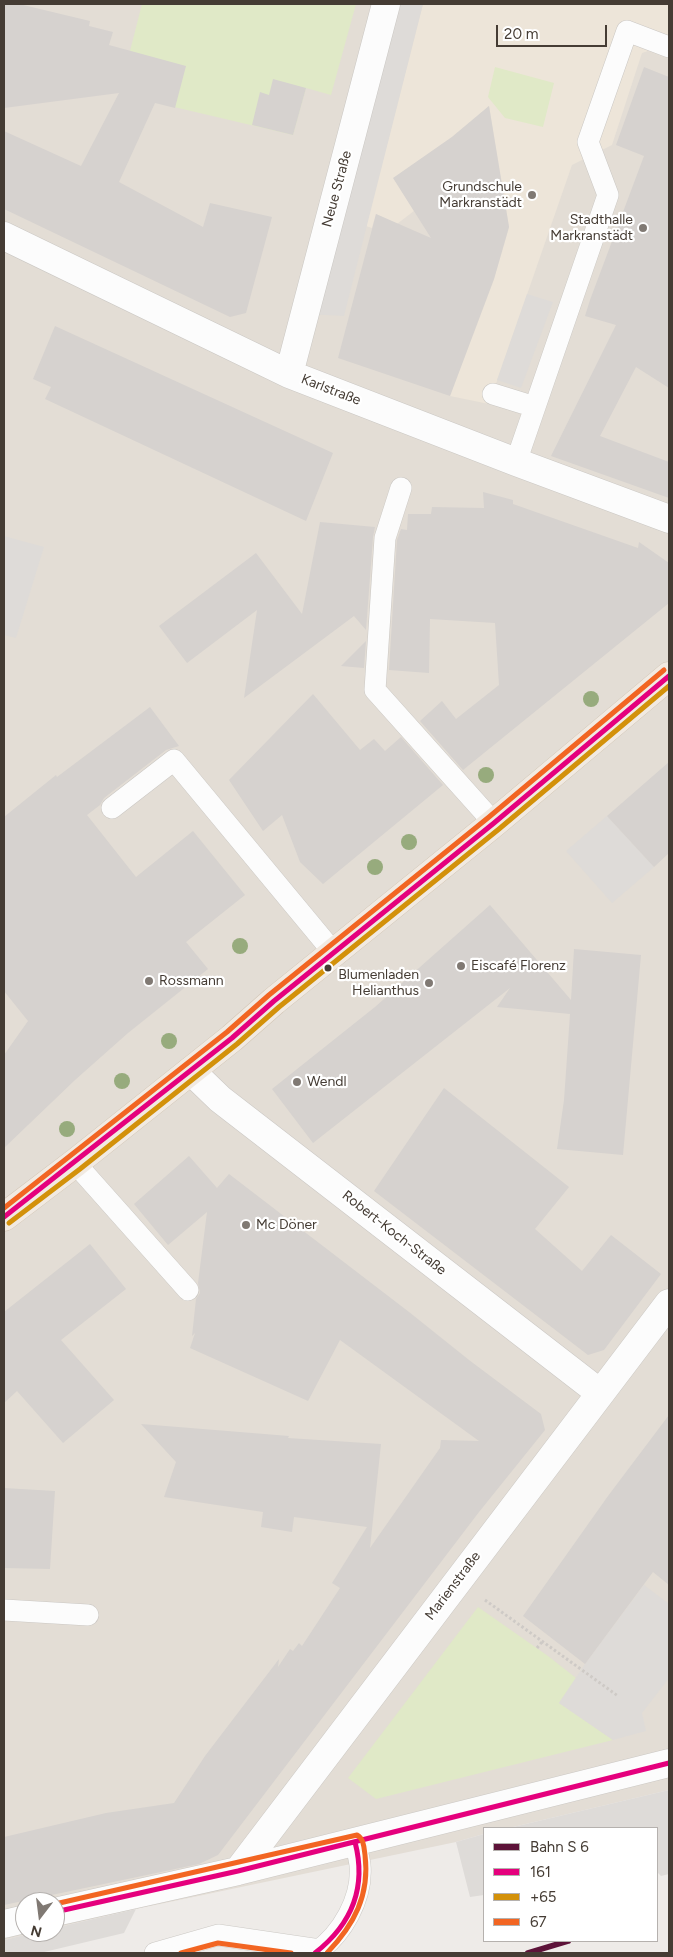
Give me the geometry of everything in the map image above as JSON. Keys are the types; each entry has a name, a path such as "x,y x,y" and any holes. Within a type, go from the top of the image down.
{"main road":[{"path":"4,1217 191,1071 494,823 669,676"}],"street":[{"name":"Neue Straße","path":"289,374 386,4"},
{"name":"Karlstraße","path":"4,236 289,374 516,462 669,518"},
{"name":"Robert-Koch-Straße","path":"191,1071 220,1099 600,1393"},
{"name":"Marienstraße","path":"238,1871 669,1303"},
{"path":"65,1910 238,1871 669,1763"}],"lane":[{"path":"516,462 608,196 588,142 627,30 669,47"},
{"path":"493,394 535,407"},
{"path":"401,488 386,538 375,690 494,823"},
{"path":"112,808 174,760 334,953"},
{"path":"75,1163 188,1290"},
{"path":"4,1610 88,1615"},
{"path":"155,1953 218,1934 317,1952 341,1927 349,1915 358,1891 360,1867 355,1842"}],"path":[{"path":"458,1581 618,1696"},
{"path":"537,1648 542,1642"}],"shaded area":[{"path":"4,4 669,4 669,1790 513,1827 483,1827 483,1834 456,1842 65,1926 65,1892 15,1892 15,1937 4,1940"},
{"path":"386,4 423,4 344,316 304,314"},
{"name":"Grundschule Markranstädt","path":"423,4 669,4 669,59 648,51 642,53 612,145 572,165 489,404 450,396 494,279 509,227 489,106 452,137 394,178 414,211 397,224 376,214 372,228 366,226"},
{"path":"527,294 553,302 521,388 497,380"},
{"path":"4,536 44,547 16,638 4,635"},
{"path":"607,816 654,867 612,903 566,851"},
{"path":"644,1585 669,1604 669,1678 642,1713 646,1731 613,1740 559,1703 585,1664"},
{"path":"669,1790 669,1874 661,1876 658,1873 658,1827 513,1827"},
{"path":"483,1834 483,1895 470,1897 456,1842"},
{"path":"136,1909 124,1933 40,1953 4,1953 4,1940 15,1937 15,1942 65,1942 65,1926"}],"green space":[{"path":"142,4 356,4 331,95 306,88 293,135 119,94"},
{"path":"495,67 554,83 543,127 505,118 488,97"},
{"path":"478,1607 576,1678 559,1703 613,1740 376,1799 348,1778"}],"building":[{"path":"4,4 19,4 90,21 89,26 113,32 109,45 186,66 175,108 155,103 119,182 203,227 210,203 272,217 246,313 230,317 4,209 4,131 81,166 119,93 4,108"},
{"name":"Stadthalle Markranstädt","path":"644,67 669,77 669,388 636,367 600,436 669,462 669,498 551,456 616,325 585,316 644,156 616,145"},
{"path":"273,79 306,88 293,135 252,125 260,92 269,95"},
{"path":"489,106 509,227 494,279 450,396 338,358 376,214 431,238 393,178 452,137"},
{"path":"55,326 333,453 306,521 45,399 51,387 33,379"},
{"path":"483,492 513,500 513,504 638,548 639,542 669,563 669,603 463,770 420,721 442,701 456,719 499,685 495,623 430,619 429,673 389,670 397,540 401,529 407,530 408,514 431,514 432,507 484,508"},
{"path":"320,522 375,527 366,630 354,616 244,698 257,610 187,663 159,626 256,553 302,614"},
{"path":"366,641 364,668 341,666"},
{"path":"313,694 360,750 374,739 385,751 401,737 443,785 323,884 300,862 282,815 263,831 229,780"},
{"path":"150,707 179,746 166,750 104,798 100,805 87,815 136,877 193,831 245,895 186,942 208,969 128,1033 75,1080 4,1148 4,1055 28,1021 4,991 4,817 56,775 57,777"},
{"path":"669,762 669,853 654,867 607,816"},
{"path":"490,905 571,1000 574,949 641,955 623,1155 557,1149 564,1100 570,1014 497,1007 510,988 313,1143 272,1089 375,1007"},
{"path":"444,1088 569,1187 535,1229 582,1271 611,1235 661,1274 604,1350 588,1355 374,1191"},
{"path":"189,1156 217,1188 229,1174 541,1414 545,1430 479,1512 218,1855 199,1864 65,1892 15,1892 15,1903 4,1905 4,1837 106,1813 174,1803 205,1756 279,1659 278,1667 290,1649 293,1651 299,1643 302,1646 340,1588 332,1583 367,1527 294,1517 292,1532 261,1527 263,1512 164,1497 176,1462 141,1424 289,1436 288,1438 381,1444 370,1548 440,1448 441,1440 479,1441 340,1340 308,1401 190,1348 195,1333 192,1336 196,1299 200,1293 198,1283 207,1212 168,1245 134,1204"},
{"path":"90,1244 126,1289 61,1340 114,1400 63,1443 17,1391 4,1403 4,1312"},
{"path":"669,1415 669,1585 653,1572 585,1664 523,1616 608,1496"},
{"path":"4,1488 55,1491 50,1569 4,1568"}],"transit line":[{"name":"67","path":"4,1208 227,1032 269,995 489,817 664,670"},
{"name":"161","path":"4,1217 232,1038 274,1001 494,823 669,676"},
{"name":"+65","path":"9,1223 237,1044 279,1007 499,829 669,686"},
{"name":"161","path":"65,1910 238,1871 669,1763"},
{"name":"67","path":"65,1902 357,1835 362,1841 365,1855 366,1870 362,1896 358,1908 345,1932 327,1953"},
{"name":"161","path":"315,1953 339,1930 353,1904 359,1875 355,1842"},
{"path":"528,1953 565,1942"},
{"name":"67","path":"181,1953 218,1943 291,1953"}],"place":[{"name":"Grundschule Markranstädt","path":"532,195"},
{"name":"Stadthalle Markranstädt","path":"643,228"},
{"name":"Eiscafé Florenz","path":"461,966"},
{"name":"Rossmann","path":"149,981"},
{"name":"Blumenladen Helianthus","path":"429,983"},
{"name":"Wendl","path":"297,1082"},
{"name":"Mc Döner","path":"246,1225"}]}
